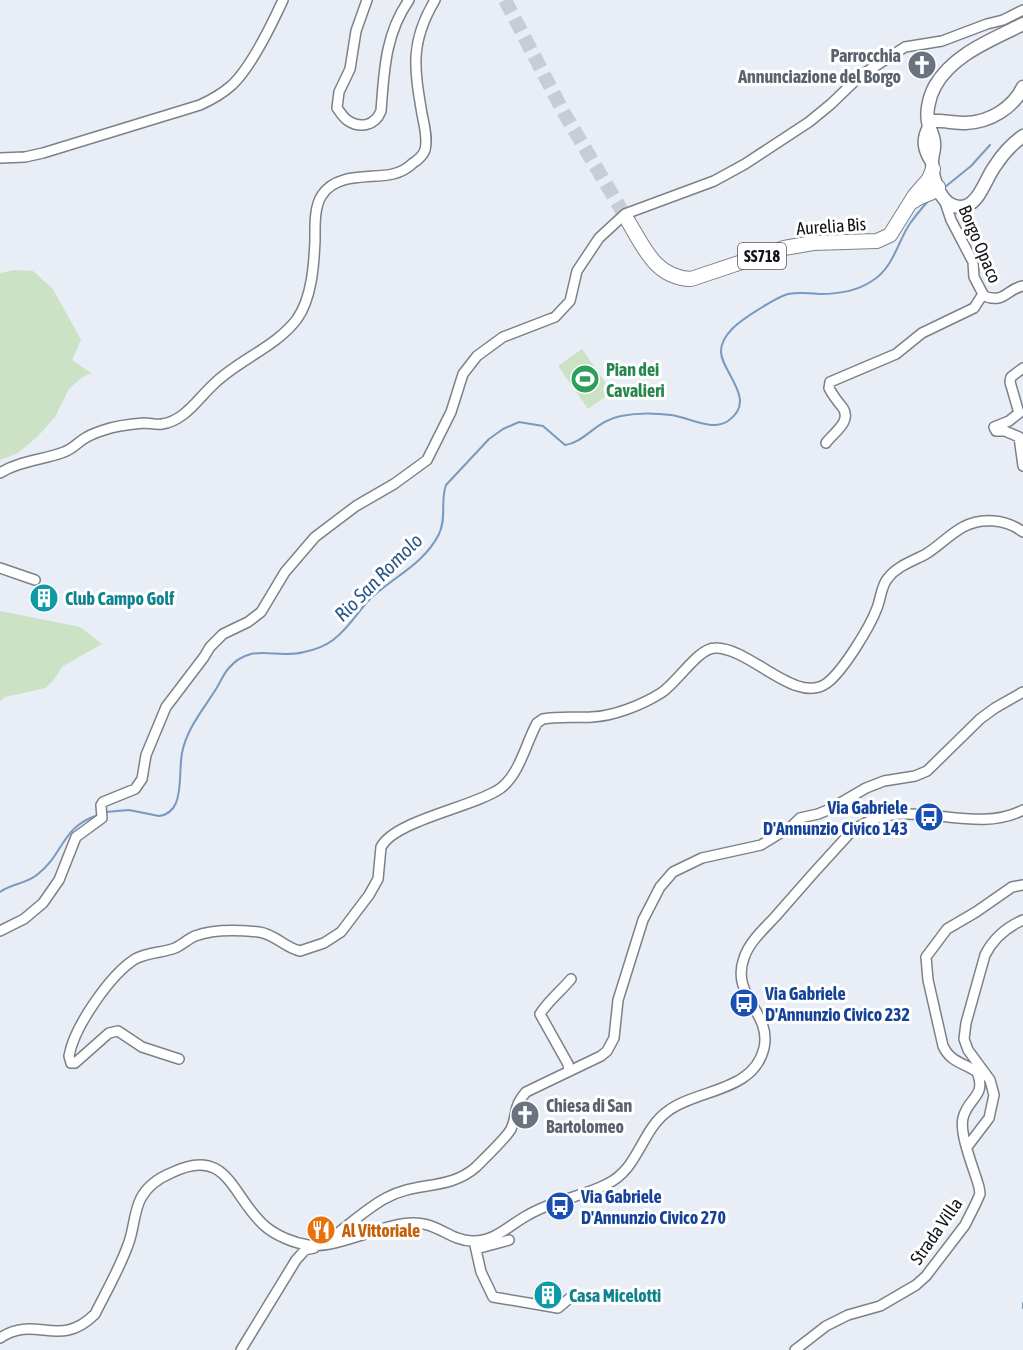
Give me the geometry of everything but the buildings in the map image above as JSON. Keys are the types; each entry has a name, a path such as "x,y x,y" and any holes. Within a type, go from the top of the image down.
{"highway":[{"name":"Aurelia Bis","path":"628,221 656,265 670,275 692,279 784,248 813,243 882,240 890,235 908,206 920,196 934,178"}],"main road":[{"path":"1023,24 977,47 948,70 934,88 928,105 934,178 952,205 964,206 976,199 1000,158 1023,136"},
{"path":"929,129 968,123 995,115 1009,106 1023,87"}],"street":[{"path":"0,158 25,157 43,153 190,109 216,97 233,84 249,64 283,0"},
{"path":"367,0 356,31 350,69 339,92 336,105 348,120 364,125 374,123 381,111 389,38 409,0"},
{"path":"0,473 12,466 66,451 87,437 106,429 145,423 163,424 181,416 232,368 272,343 298,318 306,301 314,261 317,210 322,195 332,185 349,178 394,174 418,160 425,150 426,134 416,85 415,61 418,37 435,0"},
{"path":"0,931 24,920 43,903 59,880 76,837 102,818 103,802 135,789 139,784 146,754 166,707 210,647 223,634 248,622 261,612 285,572 315,537 356,506 394,484 427,460 451,412 463,374 477,356 503,337 555,317 570,302 577,271 599,238 625,214 714,181 746,164 809,122 860,76 905,47 942,41 1003,20 1023,10"},
{"name":"Borgo Opaco","path":"934,178 951,220 973,262 974,277 983,294 987,298 999,298 1023,286"},
{"path":"826,443 846,418 845,411 829,388 831,382 896,354 922,333 974,308 983,294"},
{"path":"1023,368 1011,376 1010,382 1019,413 1014,418 994,427 996,431 1005,431 1019,437 1023,466"},
{"path":"179,1059 142,1047 118,1030 109,1033 75,1063 71,1063 69,1056 77,1036 103,990 126,966 146,954 175,948 195,936 207,933 266,934 300,951 334,938 369,895 378,879 384,842 416,823 489,795 502,787 514,771 537,723 543,719 603,716 647,701 673,685 702,652 716,647 751,660 798,687 813,689 822,686 833,678 870,626 884,583 899,568 926,554 962,527 971,524 985,520 997,521 1023,531"},
{"path":"0,568 35,580"},
{"path":"0,1338 18,1330 57,1336 68,1334 88,1323 95,1314 129,1242 141,1199 148,1188 160,1178 191,1164 204,1164 217,1169 267,1227 282,1237 308,1245 322,1245 386,1198 413,1188 459,1180 476,1167 511,1130 518,1102 526,1092 607,1051 614,1038 618,1000 644,920 660,887 673,872 702,858 761,845 779,835 800,818 830,809 866,788 884,781 915,776 927,771 980,719 994,708 1023,692"},
{"path":"475,1245 547,1206 607,1184 627,1168 654,1123 666,1112 678,1104 726,1088 760,1060 765,1036 763,1021 747,999 742,986 740,973 744,957 759,934 850,832 867,821 889,816 930,814 988,820 1009,816 1023,810"},
{"path":"967,1147 982,1129 993,1105 994,1095 990,1080 947,1055 928,980 926,957 947,928 976,912 1012,887 1023,885"},
{"path":"981,1073 964,1039 966,1023 985,955 990,946 1011,926 1023,920"},
{"path":"569,1071 568,1064 540,1014 571,979"},
{"name":"Strada Villa","path":"795,1350 826,1326 848,1315 880,1306 916,1285 926,1276 965,1225 980,1194 962,1134 962,1124 964,1114 981,1089 981,1073"},
{"path":"241,1350 296,1260 305,1250 399,1224 416,1222 430,1224 475,1245 509,1240"},
{"path":"475,1245 481,1272 493,1298 558,1308 571,1297"}],"green space":[{"path":"15,270 33,271 53,289 81,340 72,360 91,373 81,378 69,389 55,417 37,437 18,453 0,460 0,273"},
{"name":"Pian dei Cavalieri","path":"582,349 612,392 588,409 558,366"},
{"path":"0,611 80,627 102,644 63,666 45,688 5,697 0,701"}],"waterway":[{"name":"Rio San Romolo","path":"945,187 971,166 990,145"},
{"name":"Rio San Romolo","path":"106,812 129,810 159,816 171,810 178,797 184,744 228,669 237,661 255,653 304,652 323,646 338,636 367,602 415,563 432,545 441,528 446,485 489,439 519,422 543,426 565,445 578,440 612,418 627,415 671,415 715,425 728,421 737,413 740,404 736,386 722,359 721,351 723,341 731,330 759,309 788,294 840,293 872,281 885,269 909,225 929,200"},
{"name":"Rio San Romolo","path":"0,892 38,874 47,866 77,826 98,815"},
{"path":"1023,1303 1023,1308"}],"tunnel":[{"path":"505,0 564,113 628,221"}],"place":[{"name":"Parrocchia Annunciazione del Borgo","path":"922,65"},
{"name":"Pian dei Cavalieri","path":"585,379"},
{"name":"Club Campo Golf","path":"44,598"},
{"name":"Via Gabriele D'Annunzio Civico 143","path":"929,817"},
{"name":"Via Gabriele D'Annunzio Civico 232","path":"744,1003"},
{"name":"Chiesa di San Bartolomeo","path":"525,1115"},
{"name":"Via Gabriele D'Annunzio Civico 270","path":"560,1206"},
{"name":"Al Vittoriale","path":"321,1230"},
{"name":"Casa Micelotti","path":"548,1295"}]}
